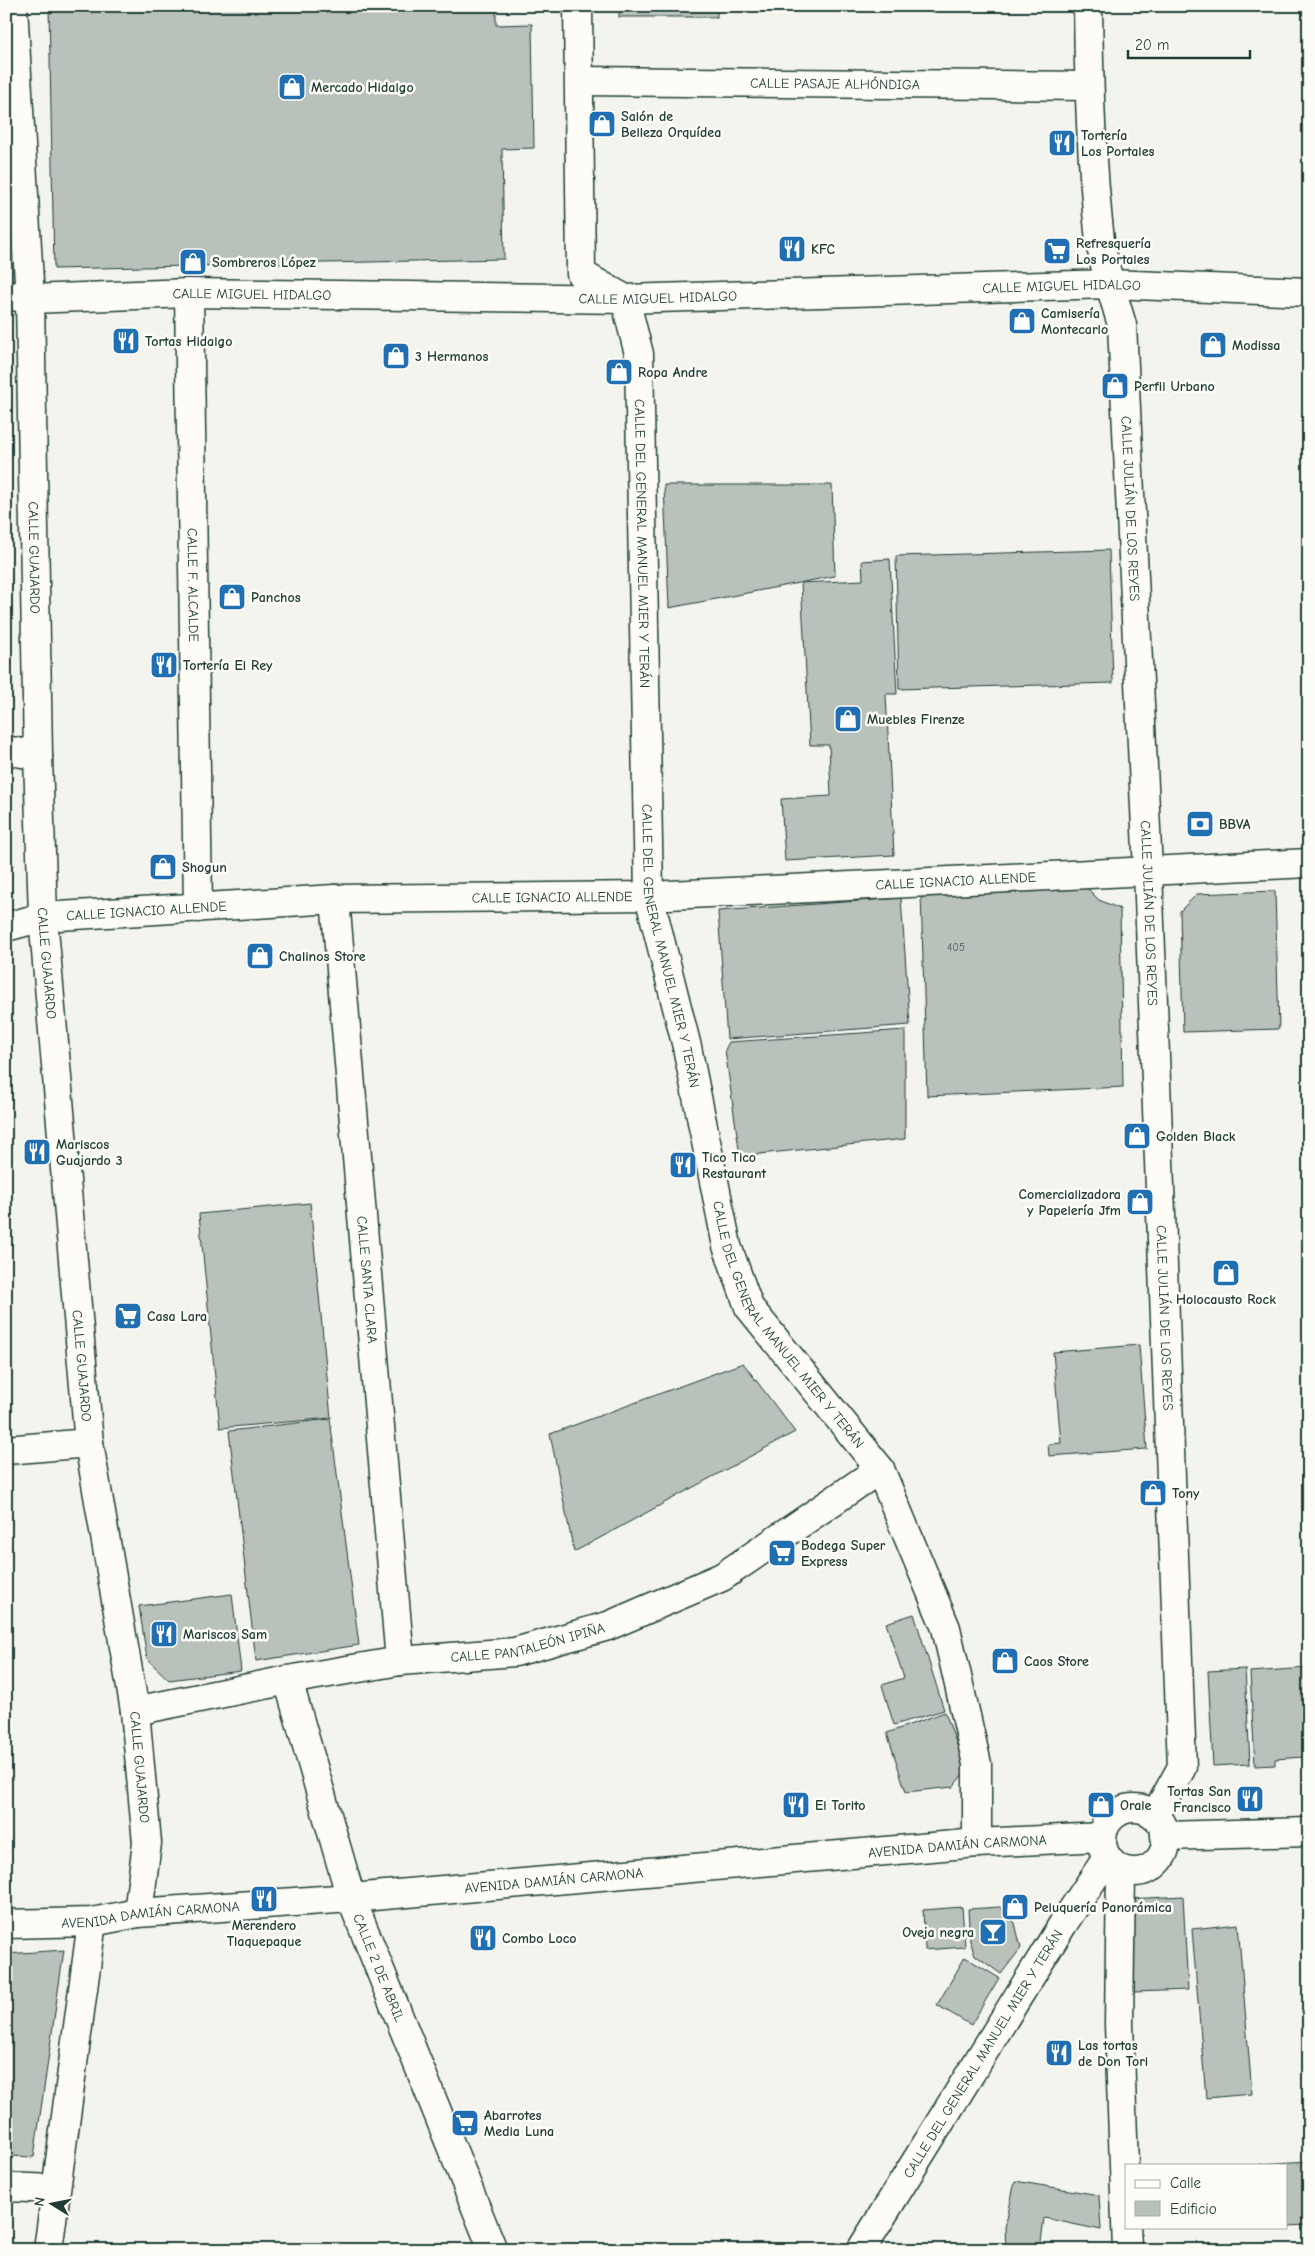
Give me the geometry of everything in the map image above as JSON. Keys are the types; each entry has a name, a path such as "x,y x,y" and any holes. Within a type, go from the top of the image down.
{"street":[{"name":"CALLE GUAJARDO","path":"13,6 18,297 43,917 89,1442 135,1710 146,1842 138,1913"},
{"path":"578,6 581,274 625,299"},
{"name":"CALLE JULIÁN DE LOS REYES","path":"1088,6 1089,86 1100,241 1122,325 1148,872 1182,1767 1160,1826"},
{"name":"CALLE PASAJE ALHÓNDIGA","path":"580,81 1089,86"},
{"name":"CALLE MIGUEL HIDALGO","path":"18,297 189,293 625,299 1110,284 1309,292"},
{"name":"CALLE F. ALCALDE","path":"189,293 198,908"},
{"name":"CALLE DEL GENERAL MANUEL MIER Y TERÁN","path":"625,299 638,354 650,896 687,1048 726,1246 749,1307 880,1469 946,1628 977,1764 977,1843"},
{"path":"6,750 38,756"},
{"name":"CALLE IGNACIO ALLENDE","path":"6,927 43,917 335,899 650,896 1309,863"},
{"name":"CALLE SANTA CLARA","path":"335,899 400,1661"},
{"path":"6,1450 89,1442"},
{"name":"CALLE PANTALEÓN IPIÑA","path":"135,1710 288,1680 400,1661 516,1652 608,1626 722,1577 880,1469"},
{"name":"CALLE 2 DE ABRIL","path":"288,1680 351,1898 493,2250"},
{"path":"1110,1855 1140,1872 1157,1863 1166,1846 1160,1826 1147,1811 1137,1808 1118,1812 1110,1818 1104,1827 1110,1855 1119,2024 1125,2194"},
{"path":"1160,1826 1309,1832"},
{"name":"AVENIDA DAMIÁN CARMONA","path":"6,1924 92,1922 138,1913 351,1898 977,1843 1110,1855"},
{"name":"CALLE DEL GENERAL MANUEL MIER Y TERÁN","path":"861,2250 1063,1924 1110,1855"},
{"path":"48,2250 92,1922"},
{"path":"6,2187 55,2189"},
{"path":"1126,2228 1127,2250"}],"building":[{"name":"Mercado Hidalgo","path":"49,6 496,6 496,25 532,24 534,148 502,149 504,259 54,269"},
{"path":"619,6 717,6 717,17 619,17"},
{"path":"664,485 832,485 835,576 669,608"},
{"path":"1109,550 1113,683 899,689 896,556"},
{"name":"Muebles Firenze","path":"890,559 897,694 886,694 894,855 785,861 781,799 831,796 829,745 810,745 801,583 863,580 862,561"},
{"path":"1085,886 1099,900 1120,909 1123,1087 927,1096 921,893"},
{"path":"1275,891 1279,1029 1183,1032 1180,911 1197,894"},
{"path":"901,898 910,1025 727,1039 718,911"},
{"path":"905,1030 905,1139 740,1156 725,1050 729,1042"},
{"path":"310,1203 331,1418 220,1428 199,1214"},
{"path":"1139,1345 1147,1449 1049,1456 1048,1444 1061,1443 1053,1352"},
{"path":"743,1363 795,1432 574,1552 550,1434"},
{"path":"330,1419 359,1645 256,1661 229,1431"},
{"path":"232,1594 241,1671 169,1680 147,1659 139,1606"},
{"path":"914,1614 944,1710 894,1725 882,1685 904,1678 886,1623"},
{"path":"1309,1668 1309,1763 1303,1763 1303,1757 1275,1759 1275,1765 1255,1766 1250,1672"},
{"path":"1245,1669 1250,1764 1213,1766 1208,1671"},
{"path":"945,1712 966,1770 953,1787 906,1792 887,1733"},
{"path":"1183,1896 1188,1990 1134,1992 1129,1899"},
{"path":"962,1907 965,1947 925,1950 923,1910"},
{"name":"Oveja negra","path":"1000,1907 1015,1923 1021,1948 1001,1974 975,1955 970,1941 968,1909"},
{"path":"1238,1924 1252,2094 1206,2098 1192,1929"},
{"path":"64,1950 34,2157 6,2156 6,1954"},
{"path":"965,1957 999,1978 971,2025 937,2005"},
{"path":"1309,2161 1309,2225 1288,2226 1288,2164 1261,2164"},
{"path":"1015,2181 1099,2195 1101,2230 1044,2218 1040,2250 1006,2250 1005,2228"}],"place":[{"name":"Mercado Hidalgo","path":"292,87"},
{"name":"Salón de Belleza Orquídea","path":"602,124"},
{"name":"Tortería Los Portales","path":"1062,143"},
{"name":"KFC","path":"792,249"},
{"name":"Refresquería Los Portales","path":"1057,251"},
{"name":"Sombreros López","path":"193,262"},
{"name":"Camisería Montecarlo","path":"1022,321"},
{"name":"Tortas Hidalgo","path":"126,341"},
{"name":"Modissa","path":"1213,345"},
{"name":"3 Hermanos","path":"396,356"},
{"name":"Ropa Andre","path":"619,372"},
{"name":"Perfil Urbano","path":"1115,386"},
{"name":"Panchos","path":"232,597"},
{"name":"Tortería El Rey","path":"164,665"},
{"name":"Muebles Firenze","path":"848,719"},
{"name":"BBVA","path":"1200,824"},
{"name":"Shogun","path":"163,867"},
{"name":"Chalinos Store","path":"260,956"},
{"name":"Golden Black","path":"1137,1136"},
{"name":"Mariscos Guajardo 3","path":"37,1152"},
{"name":"Tico Tico Restaurant","path":"683,1165"},
{"name":"Comercializadora y Papelería Jfm","path":"1140,1202"},
{"name":"Holocausto Rock","path":"1226,1273"},
{"name":"Casa Lara","path":"128,1316"},
{"name":"Tony","path":"1153,1493"},
{"name":"Bodega Super Express","path":"782,1553"},
{"name":"Mariscos Sam","path":"164,1634"},
{"name":"Caos Store","path":"1005,1661"},
{"name":"Tortas San Francisco","path":"1250,1799"},
{"name":"El Torito","path":"796,1805"},
{"name":"Orale","path":"1101,1805"},
{"name":"Merendero Tlaquepaque","path":"264,1899"},
{"name":"Peluquería Panorámica","path":"1015,1907"},
{"name":"Oveja negra","path":"993,1932"},
{"name":"Combo Loco","path":"483,1938"},
{"name":"Las tortas de Don Tori","path":"1059,2053"},
{"name":"Abarrotes Media Luna","path":"465,2123"}]}
